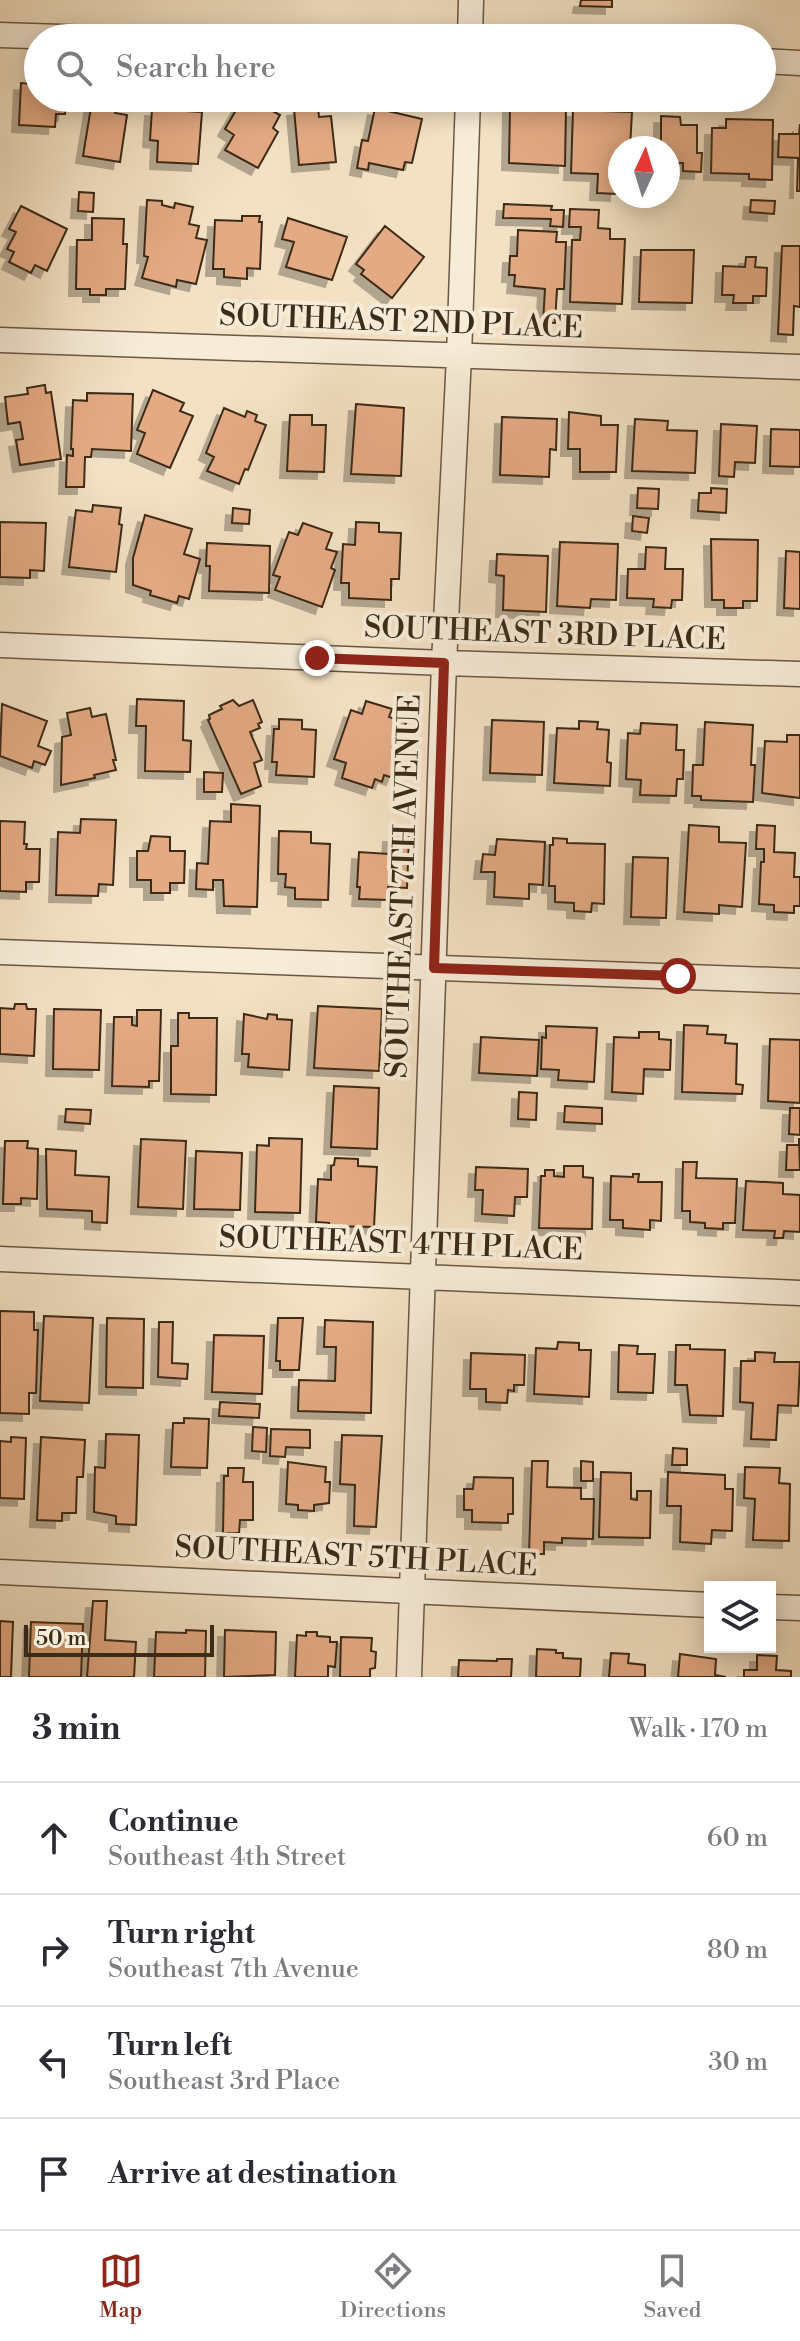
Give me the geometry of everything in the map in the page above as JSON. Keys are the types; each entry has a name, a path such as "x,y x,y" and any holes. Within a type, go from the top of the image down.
{"street":[{"path":"470,24 471,0"},
{"path":"0,35 24,36"},
{"path":"776,62 800,63"},
{"name":"SOUTHEAST 7TH AVENUE","path":"409,1677 444,663 468,112"},
{"name":"SOUTHEAST 2ND PLACE","path":"0,340 800,367"},
{"name":"SOUTHEAST 3RD PLACE","path":"0,645 800,674"},
{"path":"0,952 800,981"},
{"name":"SOUTHEAST 4TH PLACE","path":"0,1259 800,1293"},
{"name":"SOUTHEAST 5TH PLACE","path":"0,1572 704,1605"},
{"path":"776,1607 800,1608"}],"building":[{"path":"581,0 612,0 612,7 580,6"},
{"path":"21,83 24,83 24,112 65,112 56,114 55,127 19,125"},
{"path":"90,112 127,115 120,162 83,156"},
{"path":"152,112 202,112 198,164 157,162 158,141 150,140"},
{"path":"235,112 274,112 280,115 273,128 278,132 258,168 225,150 234,135 225,129"},
{"path":"294,112 318,112 319,117 331,116 336,162 299,165"},
{"path":"374,112 392,112 422,119 412,163 405,162 403,170 369,163 368,170 357,168 362,140 368,141"},
{"path":"510,112 566,112 565,166 509,163"},
{"path":"573,112 632,112 631,136 608,136 608,194 597,193 598,174 571,173"},
{"path":"661,116 680,117 681,125 697,125 697,153 702,153 701,172 683,171 680,136 661,136"},
{"path":"726,119 773,120 772,180 749,179 749,174 711,173 712,128 726,128"},
{"path":"800,124 800,191 797,191 798,158 778,157 779,134 799,134"},
{"path":"79,192 94,193 93,212 78,211"},
{"path":"147,200 162,201 162,205 174,208 175,203 193,207 189,224 199,226 196,238 207,240 196,284 177,280 176,287 142,278 148,257 144,256"},
{"path":"751,200 775,201 774,214 750,212"},
{"path":"504,204 552,206 551,210 564,210 563,227 550,226 551,219 503,218"},
{"path":"21,206 67,229 47,271 35,265 31,273 9,262 14,252 7,249 16,232 9,229"},
{"path":"570,209 599,210 598,228 610,229 610,239 625,239 622,304 570,302 572,240 580,240 581,227 569,227"},
{"path":"242,216 260,216 260,269 247,268 247,279 224,277 224,269 213,269 215,220 242,221"},
{"path":"92,218 124,219 123,244 127,244 125,289 106,289 106,295 90,295 90,289 76,289 77,240 92,240"},
{"path":"288,218 347,237 332,280 286,267 294,242 282,239"},
{"path":"385,226 424,257 392,298 361,274 364,270 356,264"},
{"path":"518,230 557,232 556,242 566,242 564,289 557,289 555,323 543,322 545,289 514,286 515,275 509,275 510,256 517,256"},
{"path":"782,246 800,246 800,307 794,306 793,335 778,334"},
{"path":"641,250 694,250 692,303 639,302"},
{"path":"746,257 756,257 755,267 767,268 766,296 753,296 753,303 733,303 734,295 722,295 723,266 745,267"},
{"path":"45,385 46,393 51,392 61,459 20,465 16,440 23,439 20,422 8,424 5,397 28,394 27,388"},
{"path":"153,390 184,403 180,411 193,416 170,468 137,454 145,433 137,430"},
{"path":"87,393 133,394 131,451 92,449 91,457 85,457 84,487 66,487 67,455 73,456 73,400 87,401"},
{"path":"356,404 404,408 401,476 351,474"},
{"path":"224,408 245,417 247,411 257,415 255,421 266,425 239,484 207,471 214,457 206,453"},
{"path":"569,412 601,416 601,425 618,425 616,472 580,472 580,449 568,449"},
{"path":"290,415 312,415 312,425 326,425 324,472 287,471"},
{"path":"502,417 557,419 556,450 550,449 549,477 500,475"},
{"path":"635,419 668,421 667,430 697,431 695,473 632,471"},
{"path":"721,424 757,426 755,463 735,462 734,477 719,476"},
{"path":"771,429 800,430 800,467 770,466"},
{"path":"638,488 659,489 658,509 637,508"},
{"path":"711,488 727,489 726,513 698,511 699,493 711,493"},
{"path":"93,505 121,508 116,572 69,567 76,510 92,512"},
{"path":"233,508 250,510 249,524 232,523"},
{"path":"145,515 192,529 184,554 200,559 189,599 179,596 177,603 150,595 151,591 133,585 133,558"},
{"path":"633,516 649,518 647,533 632,531"},
{"path":"0,522 46,523 44,571 30,570 30,578 0,577"},
{"path":"356,522 379,523 379,532 401,533 399,579 391,579 391,600 349,598 349,583 341,583 343,544 355,545"},
{"path":"303,523 332,533 326,549 337,552 331,568 335,570 322,607 275,590 280,577 273,575 289,532 298,535"},
{"path":"711,539 758,540 757,601 743,601 743,608 724,608 724,600 712,600"},
{"path":"560,542 618,544 616,600 591,599 590,608 557,606"},
{"path":"207,543 270,546 269,593 209,591"},
{"path":"646,547 666,548 665,569 683,569 682,600 672,600 671,608 653,607 654,599 627,598 628,569 645,569"},
{"path":"786,551 800,552 800,609 784,608"},
{"path":"497,554 548,556 546,612 503,610 504,576 496,575"},
{"path":"137,699 184,701 183,740 191,741 190,772 145,771 146,726 136,726"},
{"path":"233,700 239,706 253,700 262,722 258,724 260,728 250,732 262,760 254,763 261,786 241,794 208,720 209,715 222,709 220,706"},
{"path":"366,701 392,709 389,717 406,723 399,742 404,744 393,778 384,775 382,782 375,779 372,788 342,778 346,763 334,759 351,710 362,714"},
{"path":"2,704 47,721 38,746 51,751 45,765 34,761 32,768 0,756"},
{"path":"90,708 92,717 106,714 116,770 61,785 62,737 71,735 67,713"},
{"path":"279,719 302,720 302,729 316,730 314,777 276,775 277,762 272,762 274,729 279,729"},
{"path":"492,720 544,722 542,775 490,773"},
{"path":"579,721 598,722 597,729 609,730 607,762 611,763 610,786 554,783 557,728 579,729"},
{"path":"705,722 753,725 753,802 701,800 701,796 692,796 693,765 703,765"},
{"path":"641,723 677,725 676,750 684,750 683,779 677,779 676,796 640,795 641,780 626,779 628,733 640,734"},
{"path":"787,735 800,735 800,798 762,793 765,741 787,742"},
{"path":"204,772 223,773 222,792 204,792"},
{"path":"231,804 260,806 257,907 224,906 223,880 213,880 213,890 196,889 197,863 208,864 210,821 231,822"},
{"path":"81,819 116,820 113,885 99,884 98,896 56,895 58,832 80,833"},
{"path":"0,821 25,822 26,849 40,849 39,882 26,882 26,892 0,891"},
{"path":"689,825 719,827 719,842 746,843 742,907 719,905 719,914 684,912"},
{"path":"757,825 775,826 774,852 795,853 794,877 800,877 800,906 794,906 794,913 774,912 774,905 759,904 764,849 756,849"},
{"path":"279,831 311,832 311,843 330,844 328,900 295,899 295,888 285,887 286,874 278,874"},
{"path":"390,835 409,836 407,888 388,887 387,900 359,899 359,852 389,854"},
{"path":"151,836 170,837 170,851 185,851 184,883 170,883 170,893 151,893 151,880 137,880 137,851 148,851"},
{"path":"553,838 567,839 567,843 605,844 604,904 592,903 591,912 574,911 574,903 555,902 555,886 549,886 550,845 553,845"},
{"path":"497,839 545,842 543,885 529,884 529,899 494,897 495,872 481,872 483,854 495,855"},
{"path":"633,857 668,858 666,918 631,917"},
{"path":"15,1004 26,1004 27,1009 36,1009 34,1056 0,1054 0,1008 14,1009"},
{"path":"318,1006 382,1009 379,1071 314,1068"},
{"path":"54,1009 101,1010 99,1070 53,1069"},
{"path":"137,1010 161,1010 159,1081 149,1081 149,1087 112,1086 114,1017 132,1017 132,1025 137,1026"},
{"path":"178,1013 189,1013 189,1018 217,1018 216,1095 171,1094 171,1046 178,1046"},
{"path":"244,1014 267,1019 268,1014 277,1015 277,1019 292,1020 289,1070 248,1067 249,1054 242,1054"},
{"path":"684,1025 708,1026 707,1034 726,1035 725,1043 737,1044 736,1084 743,1085 742,1094 682,1092"},
{"path":"546,1026 597,1028 594,1082 558,1080 559,1070 541,1069 542,1037 546,1038"},
{"path":"639,1032 659,1032 659,1039 671,1040 670,1070 644,1069 643,1094 612,1092 614,1037 639,1038"},
{"path":"481,1037 539,1040 537,1076 479,1073"},
{"path":"770,1039 800,1040 800,1103 768,1101"},
{"path":"334,1086 379,1088 377,1149 331,1147"},
{"path":"519,1092 537,1093 536,1120 518,1119"},
{"path":"565,1106 602,1108 602,1124 564,1122"},
{"path":"790,1108 800,1108 800,1135 789,1134"},
{"path":"66,1109 91,1110 90,1124 65,1122"},
{"path":"269,1138 302,1139 300,1213 255,1212 257,1145 269,1146"},
{"path":"799,1138 800,1170 786,1170 787,1145 799,1145"},
{"path":"141,1139 186,1141 183,1209 138,1207"},
{"path":"5,1141 28,1141 27,1148 38,1149 37,1199 21,1198 21,1204 3,1204"},
{"path":"46,1149 76,1151 75,1175 109,1177 107,1223 92,1222 92,1211 47,1209"},
{"path":"196,1151 242,1153 240,1210 194,1209"},
{"path":"335,1158 358,1159 358,1166 377,1167 374,1227 329,1226 329,1223 316,1222 318,1179 331,1180 331,1166"},
{"path":"683,1162 697,1162 696,1178 737,1179 735,1223 723,1223 723,1229 705,1228 705,1223 690,1222 690,1211 682,1211"},
{"path":"564,1166 583,1166 583,1177 593,1178 592,1229 539,1228 541,1176 545,1176 545,1170 554,1170 554,1176 564,1177"},
{"path":"476,1167 528,1169 527,1197 515,1197 514,1216 482,1214 483,1190 475,1190"},
{"path":"633,1174 639,1174 638,1182 662,1182 661,1221 650,1220 650,1230 623,1228 623,1220 610,1220 611,1176 633,1177"},
{"path":"746,1181 783,1183 783,1194 800,1195 800,1232 784,1231 783,1238 774,1238 775,1231 743,1230"},
{"path":"0,1311 34,1312 34,1330 38,1330 36,1393 29,1393 29,1414 0,1413"},
{"path":"44,1316 93,1318 89,1403 40,1401"},
{"path":"107,1318 144,1319 143,1388 106,1387"},
{"path":"278,1318 303,1318 299,1370 280,1370 280,1361 276,1361"},
{"path":"325,1320 373,1322 371,1413 298,1411 299,1380 335,1381 336,1347 324,1347"},
{"path":"159,1322 173,1322 172,1363 188,1364 187,1379 158,1377"},
{"path":"214,1335 264,1336 262,1394 212,1392"},
{"path":"558,1342 579,1343 579,1350 591,1350 589,1397 534,1394 536,1348 557,1349"},
{"path":"619,1345 638,1346 637,1354 655,1354 653,1393 618,1392"},
{"path":"676,1345 690,1345 690,1349 725,1350 723,1416 690,1415 687,1385 675,1385"},
{"path":"755,1352 775,1353 774,1362 800,1362 798,1406 778,1405 776,1440 751,1439 753,1403 740,1402 741,1361 755,1361"},
{"path":"471,1353 525,1355 524,1385 514,1385 514,1391 508,1390 507,1403 486,1402 486,1389 470,1389"},
{"path":"220,1402 260,1404 259,1418 219,1416"},
{"path":"184,1418 209,1419 207,1468 171,1467 173,1423 184,1423"},
{"path":"253,1427 267,1428 266,1452 252,1451"},
{"path":"271,1429 310,1430 310,1448 286,1447 285,1457 270,1456"},
{"path":"106,1434 139,1435 136,1525 116,1524 116,1516 94,1512 95,1467 105,1468"},
{"path":"342,1435 382,1436 376,1527 354,1526 355,1485 340,1484"},
{"path":"11,1437 26,1438 24,1499 0,1498 0,1441 11,1442"},
{"path":"41,1437 85,1440 83,1477 77,1477 76,1513 62,1513 62,1521 37,1520"},
{"path":"673,1448 687,1449 687,1465 672,1465"},
{"path":"532,1461 548,1461 547,1487 581,1488 581,1499 594,1499 593,1539 562,1538 562,1543 544,1542 544,1554 529,1554"},
{"path":"581,1461 593,1462 593,1481 581,1481"},
{"path":"288,1462 326,1467 325,1482 330,1482 329,1503 314,1505 314,1511 298,1510 298,1505 286,1504"},
{"path":"745,1467 780,1468 779,1483 790,1484 789,1541 753,1540 755,1499 744,1498"},
{"path":"228,1468 244,1468 243,1482 253,1482 253,1520 240,1520 239,1533 223,1533 224,1476 228,1476"},
{"path":"601,1472 631,1473 631,1499 637,1500 637,1491 651,1491 650,1538 599,1537"},
{"path":"668,1472 725,1475 725,1489 733,1489 732,1531 712,1530 711,1544 680,1542 681,1506 667,1506"},
{"path":"474,1477 513,1478 513,1514 508,1514 508,1523 472,1522 472,1510 464,1510 464,1489 473,1489"},
{"path":"93,1601 107,1601 105,1640 136,1642 134,1677 87,1677"},
{"path":"0,1621 13,1622 11,1677 0,1677"},
{"path":"31,1622 83,1624 81,1677 29,1677"},
{"path":"186,1630 206,1631 205,1677 154,1677 156,1632 186,1633"},
{"path":"225,1630 276,1632 275,1675 224,1677"},
{"path":"306,1632 317,1632 317,1636 330,1637 330,1642 337,1642 335,1667 328,1666 328,1677 295,1677 297,1635 306,1636"},
{"path":"341,1637 372,1638 371,1651 376,1652 375,1668 370,1669 370,1677 340,1677"},
{"path":"537,1649 556,1650 556,1653 563,1653 563,1658 581,1659 580,1677 536,1677"},
{"path":"611,1653 629,1654 628,1663 645,1665 645,1677 609,1677"},
{"path":"680,1654 716,1659 715,1675 726,1677 678,1677"},
{"path":"757,1655 777,1656 776,1670 791,1671 791,1677 744,1677 744,1670 757,1670"},
{"path":"512,1659 511,1677 458,1677 459,1660"}],"route":[{"path":"317,658 444,663 434,968 678,976"}]}
